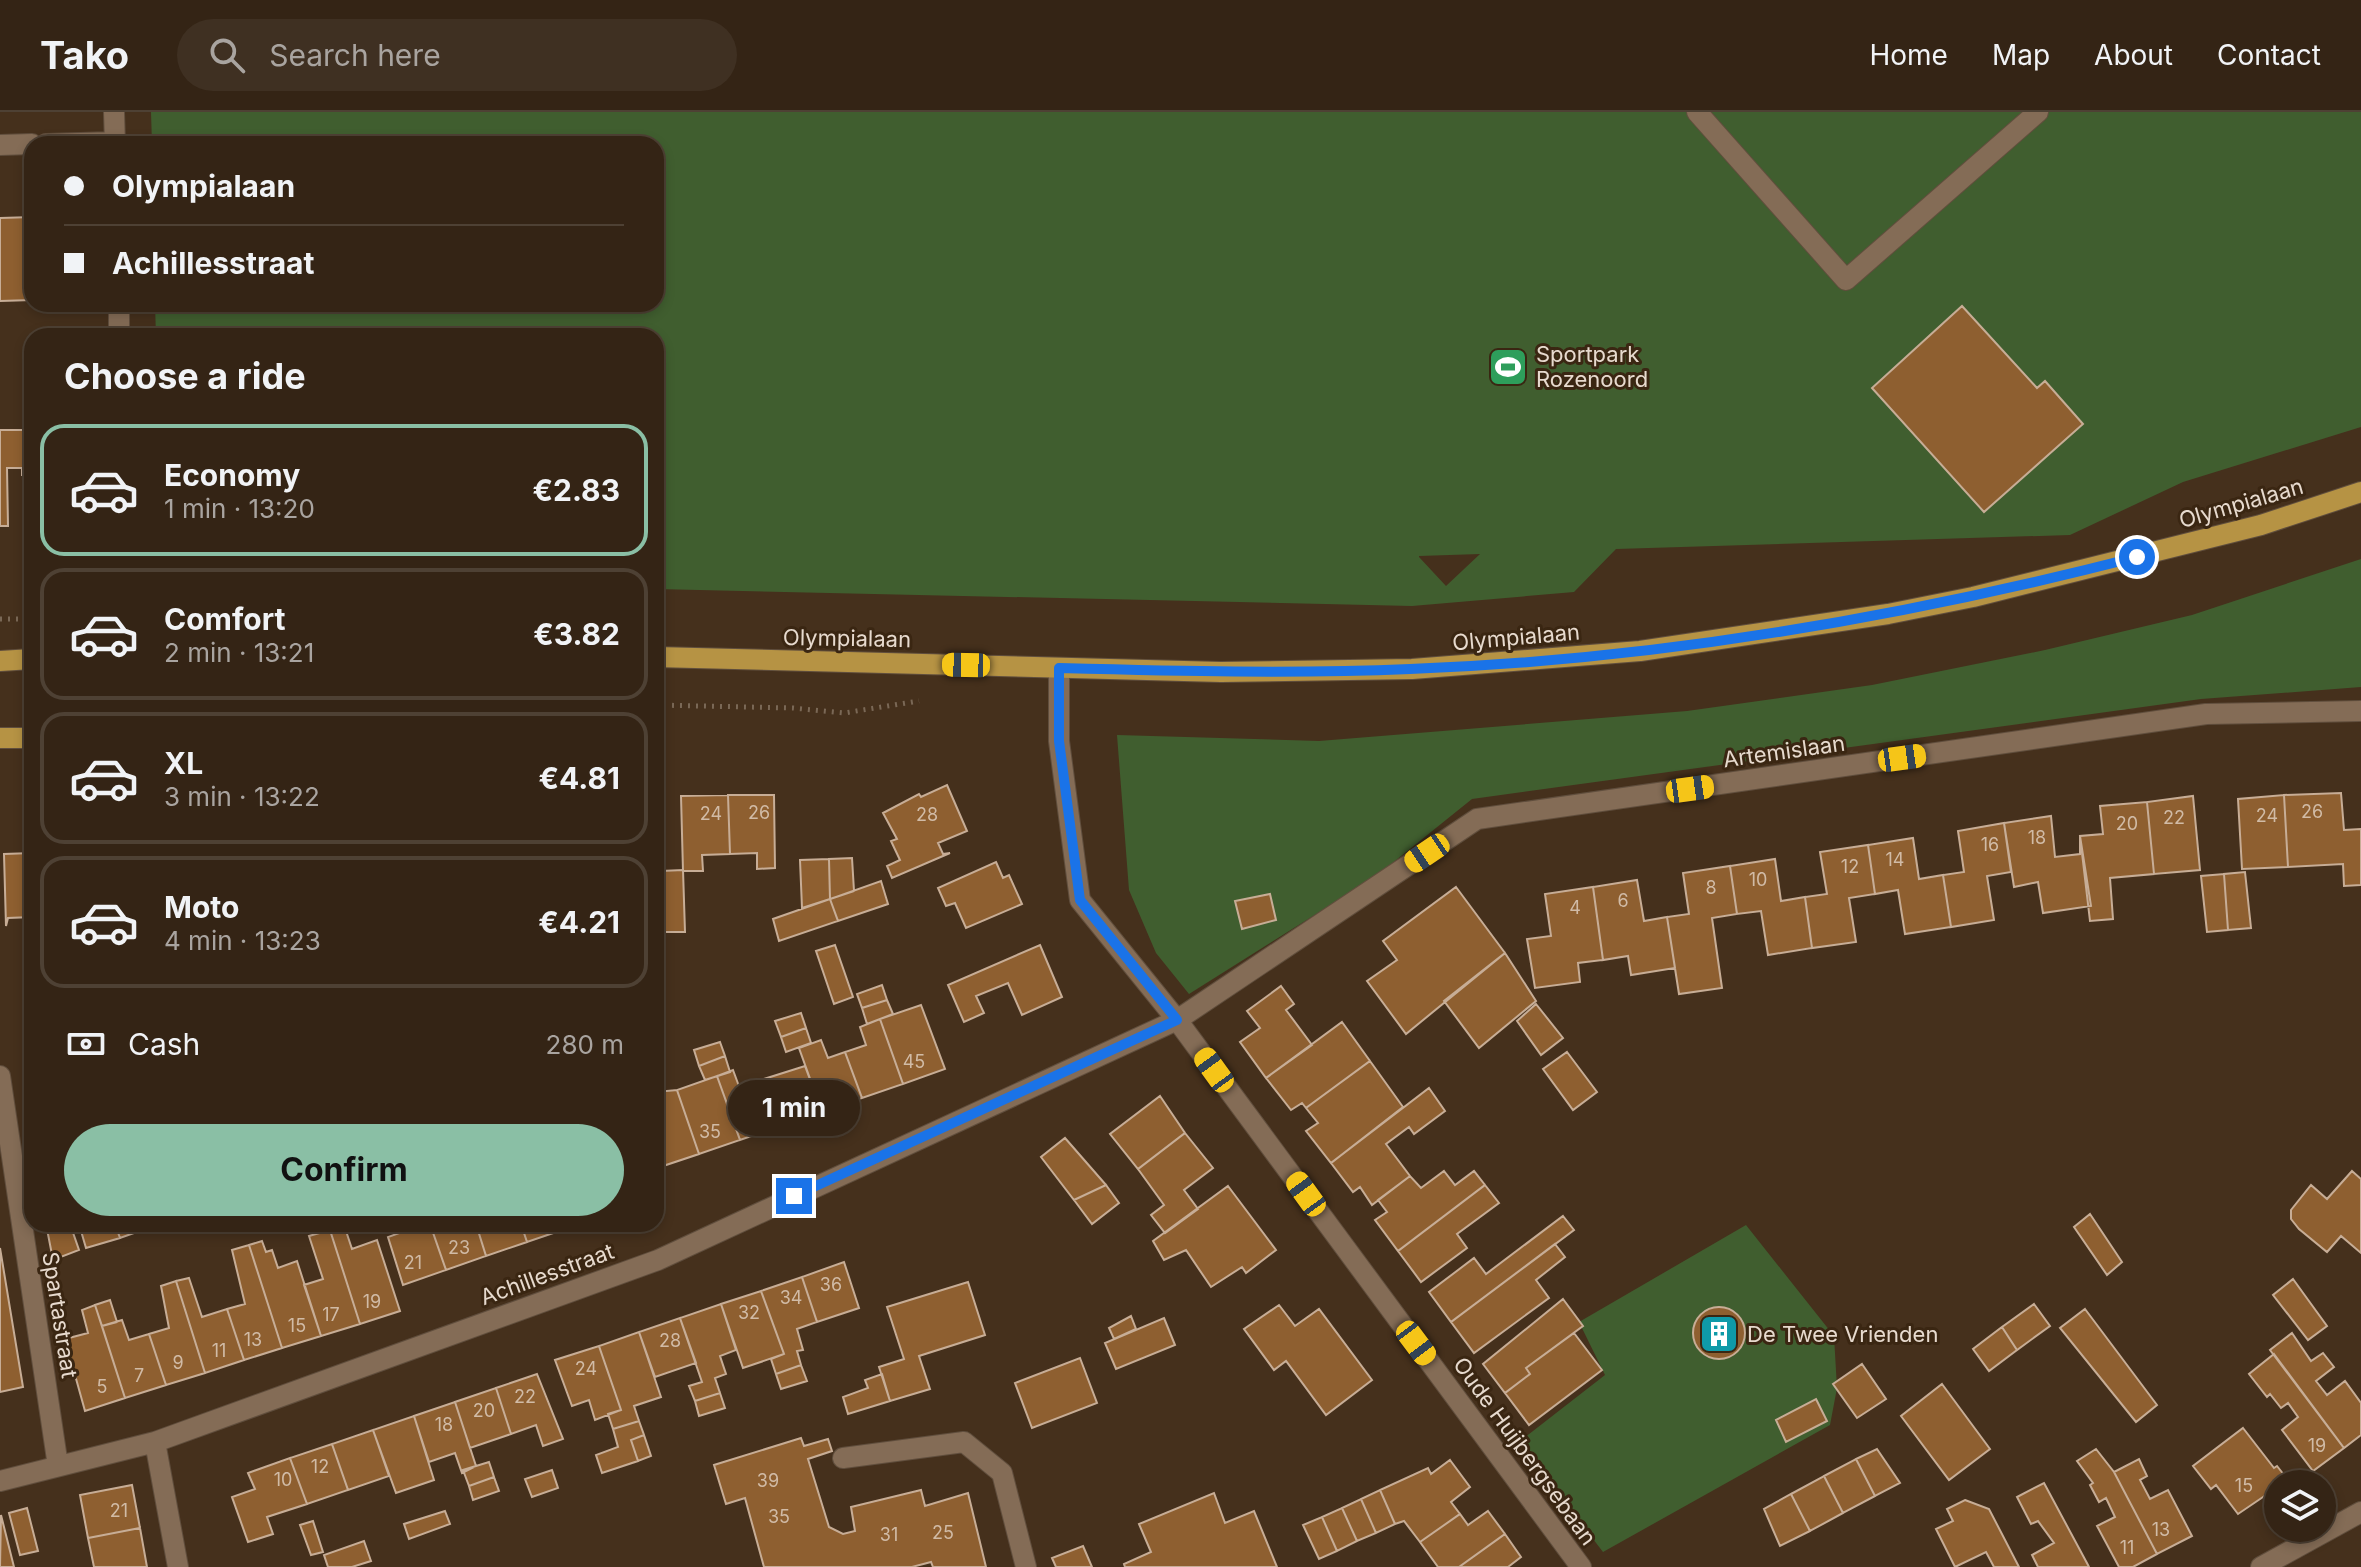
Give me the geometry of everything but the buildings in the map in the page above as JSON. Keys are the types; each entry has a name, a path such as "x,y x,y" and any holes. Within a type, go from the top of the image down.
{"main road":[{"name":"Olympialaan","path":"664,657 1221,672 1412,669 1640,651 1888,614 2090,569 2261,525 2361,492"},
{"path":"0,661 24,660"},
{"path":"0,738 24,738"}],"street":[{"path":"114,112 115,136"},
{"path":"1697,112 1846,280 2038,112"},
{"path":"0,145 24,144"},
{"name":"Oude Huijbergsebaan","path":"1059,668 1059,741 1080,900 1177,1020 1581,1567"},
{"name":"Artemislaan","path":"1177,1020 1477,819 2206,714 2361,711"},
{"name":"Achillesstraat","path":"0,1481 155,1442 658,1260 1177,1020"},
{"name":"Spartastraat","path":"0,1076 24,1187"},
{"name":"Spartastraat","path":"30,1232 58,1466"},
{"path":"155,1442 178,1567"},
{"path":"843,1458 964,1442 1002,1473 1026,1567"},
{"path":"2261,1567 2361,1512"}],"path":[{"path":"0,619 24,619"},
{"path":"664,705 793,708 844,713 927,700"}],"green space":[{"name":"Sportpark Rozenoord","path":"151,112 2361,112 2361,427 2183,482 2070,535 1616,549 1574,592 1412,606 664,589 664,328 156,328 155,312 664,312 664,136 152,136","holes":["1480,554 1446,586 1419,556"]},
{"path":"2361,559 2361,687 2201,699 1472,799 1375,877 1189,994 1156,953 1129,890 1117,735 1319,741 1687,711 1872,685 2045,650 2192,615"},
{"path":"1746,1225 1834,1336 1837,1388 1830,1425 1603,1552 1519,1442 1605,1375 1579,1322"}],"place":[{"name":"Sportpark Rozenoord","path":"1508,367"},
{"name":"De Twee Vrienden","path":"1719,1334"}],"route":[{"path":"794,1196 1177,1020 1080,900 1059,741 1059,668 1317,672 1412,669 1640,651 1888,614 2137,557"}]}
